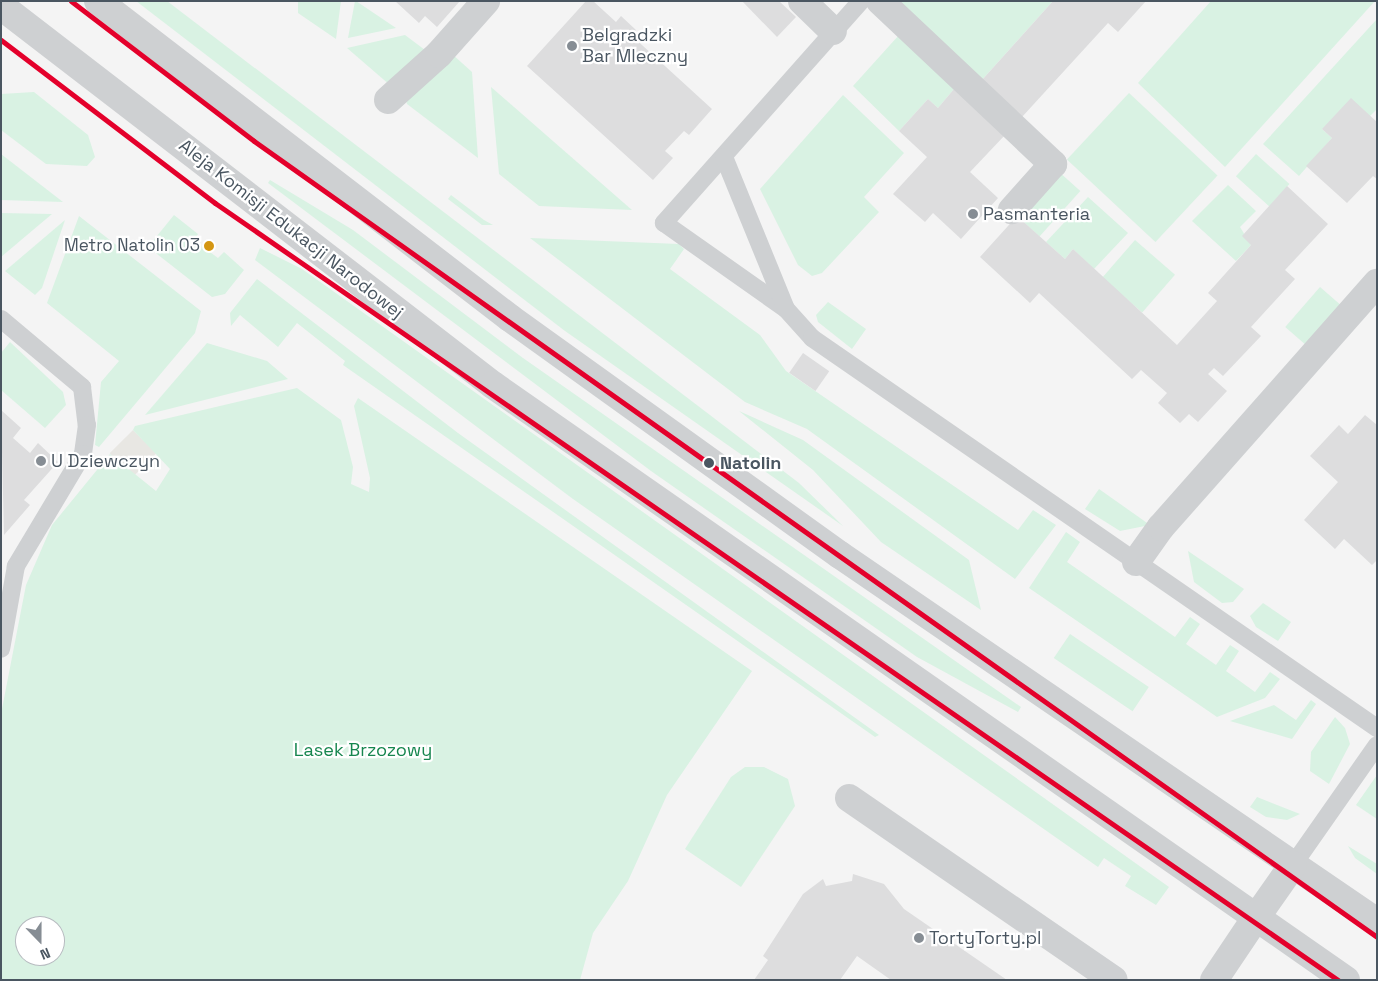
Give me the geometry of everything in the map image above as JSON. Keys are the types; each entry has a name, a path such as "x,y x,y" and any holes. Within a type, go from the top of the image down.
{"street":[{"path":"1,5 5,1"},
{"path":"98,1 510,318 840,555 1377,922"},
{"path":"388,100 439,54 486,1"},
{"path":"802,1 833,31"},
{"path":"880,1 1053,164 1012,210"},
{"name":"Aleja Komisji Edukacji Narodowej","path":"1,5 493,384 1255,919 1346,980"},
{"path":"1136,562 1161,527 1377,283"},
{"path":"849,798 1114,980"},
{"path":"1214,980 1293,865"}],"lane":[{"path":"861,1 664,223 786,309 812,338 1377,728"},
{"path":"724,157 786,309"},
{"path":"1,319 82,387 87,425 83,454 16,566 1,649"},
{"path":"1293,865 1377,745"}],"shaded area":[{"path":"133,430 156,453 133,477 110,453"}],"green space":[{"path":"136,1 167,1 799,483 843,526 565,331"},
{"path":"298,1 341,1 336,39 298,13"},
{"path":"356,1 396,28 348,38"},
{"path":"899,1 1053,1 982,80"},
{"path":"1211,1 1375,1 1225,167 1138,83"},
{"path":"1377,19 1377,109 1370,116 1322,129 1332,138 1299,176 1263,144"},
{"path":"405,35 429,53 391,86 347,48"},
{"path":"899,35 954,89 938,108 928,99 899,131 853,86"},
{"path":"452,54 472,72 478,158 407,104 405,96"},
{"path":"491,87 632,210 539,206 499,174"},
{"path":"34,92 88,135 95,157 87,166 46,164 1,130 1,94"},
{"path":"1129,93 1217,176 1155,242 1067,160"},
{"path":"843,95 904,153 864,197 879,212 822,273 812,276 798,265 760,189"},
{"path":"1,154 63,202 1,200"},
{"path":"1256,154 1289,184 1269,206 1236,176"},
{"path":"1058,171 1080,191 1039,236 1017,216"},
{"path":"270,180 353,230 523,358 1021,707 1018,712 917,657 651,471 268,183"},
{"path":"1228,185 1256,211 1240,227 1251,245 1236,261 1192,221"},
{"path":"451,195 493,225 482,225 448,199"},
{"path":"1088,197 1128,233 1094,269 1073,249 1065,259 1046,242"},
{"path":"1,213 52,214 1,257"},
{"path":"174,215 198,234 194,240 218,258 224,252 244,270 225,294 212,297 148,247"},
{"path":"79,216 201,311 195,333 99,447 95,445 101,382 119,361 47,303"},
{"path":"65,220 42,288 35,295 5,271"},
{"path":"530,238 679,244 684,249 670,269 760,335 786,371 1018,530 1033,510 1056,525 1015,579 807,429 745,402"},
{"path":"1135,240 1175,275 1142,313 1102,278"},
{"path":"260,248 302,269 1169,887 1156,905 1125,886 1131,876 1104,858 1098,867 573,499 255,260"},
{"path":"257,279 458,433 879,735 875,737 343,365 345,361 297,323 278,347 240,315 231,326 230,313"},
{"path":"1320,287 1344,308 1309,348 1285,327"},
{"path":"828,302 866,329 852,349 818,322 816,315"},
{"path":"10,342 63,392 66,405 45,428 1,390 1,353"},
{"path":"207,343 267,361 288,379 145,415"},
{"name":"Lasek Brzozowy","path":"297,388 341,420 353,467 351,484 369,492 370,478 354,406 358,398 752,671 667,795 628,881 593,933 580,980 1,980 1,714 26,585 52,525 110,454 156,491 170,469 133,430 135,426"},
{"path":"739,411 803,440 969,560 981,610 881,542 813,470"},
{"path":"1099,489 1150,525 1120,531 1085,509"},
{"path":"1066,532 1080,542 1067,562 1175,637 1190,617 1200,624 1186,644 1216,665 1230,645 1239,651 1226,671 1255,692 1270,672 1280,679 1265,698 1217,717 1029,588"},
{"path":"1188,551 1244,589 1233,602 1222,603 1194,582"},
{"path":"1263,603 1291,622 1278,641 1256,627 1250,616"},
{"path":"1070,634 1149,687 1133,711 1054,658"},
{"path":"1311,700 1316,704 1292,739 1230,721 1274,705 1296,720"},
{"path":"1335,717 1345,728 1350,744 1329,784 1310,771 1311,752"},
{"path":"745,767 764,767 788,779 795,806 741,887 685,849 731,777"},
{"path":"1377,775 1377,819 1356,805"},
{"path":"1257,797 1300,814 1287,820 1266,817 1250,807"},
{"path":"1348,846 1377,864 1377,874 1355,858"}],"building":[{"path":"395,1 460,1 437,27 425,16 419,23"},
{"path":"586,1 593,1 616,22 621,16 636,30 631,35 712,109 689,135 684,131 665,151 673,158 653,180 527,66"},
{"path":"742,1 779,1 796,17 777,37"},
{"path":"1053,1 1146,1 1118,32 1108,23 1022,117 982,80"},
{"path":"954,89 1005,135 970,172 998,198 961,239 933,213 925,222 893,194 927,157 899,131 928,99 938,108"},
{"path":"1351,98 1377,122 1377,179 1373,176 1347,203 1306,166 1332,138 1322,129"},
{"path":"1287,186 1328,224 1285,270 1295,279 1251,327 1261,336 1223,376 1214,368 1208,374 1227,391 1198,422 1189,414 1180,423 1158,403 1167,393 1141,370 1132,379 1039,293 1030,303 980,257 1017,216 1065,259 1073,249 1177,345 1217,301 1208,293 1251,245 1242,236"},
{"path":"803,353 829,371 815,391 789,373"},
{"path":"1,410 21,428 13,438 30,453 38,443 58,462 24,500 30,505 4,535"},
{"path":"1365,415 1377,425 1377,560 1372,565 1344,539 1335,549 1304,520 1338,482 1310,456 1339,425 1348,434"},
{"path":"853,874 884,884 904,909 1007,980 891,980 857,956 840,980 754,980 768,960 763,956 803,894 823,879 826,886 852,881"}],"transit line":[{"path":"71,1 254,141 1377,937"},
{"path":"1,40 215,203 1338,980"}],"place":[{"name":"Belgradzki Bar Mleczny","path":"572,46"},
{"name":"Pasmanteria","path":"973,214"},
{"name":"Metro Natolin 03","path":"209,246"},
{"name":"U Dziewczyn","path":"41,461"},
{"name":"Natolin","path":"709,463"},
{"name":"TortyTorty.pl","path":"919,938"}]}
